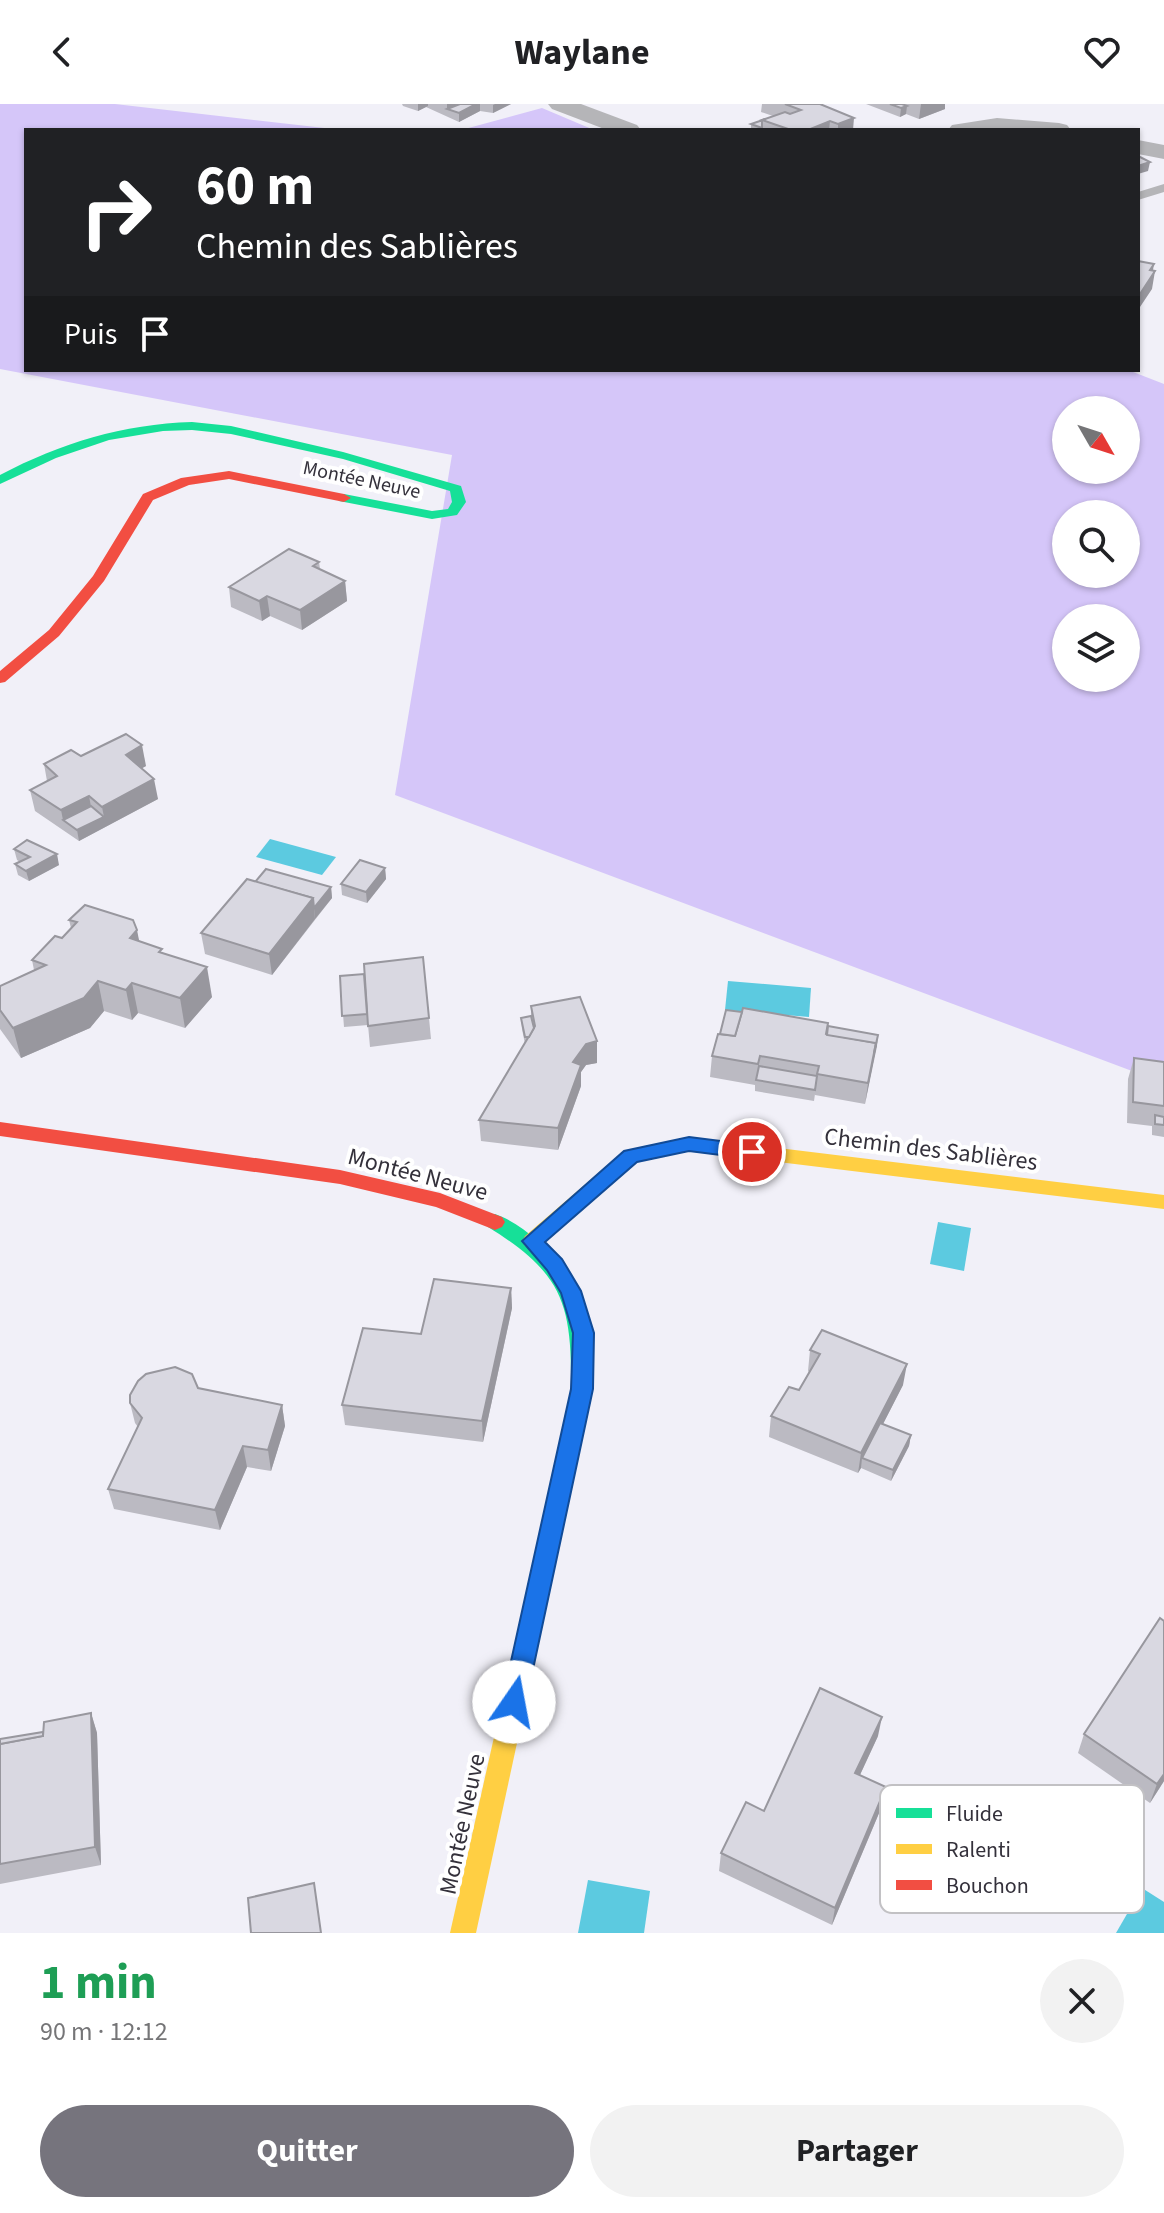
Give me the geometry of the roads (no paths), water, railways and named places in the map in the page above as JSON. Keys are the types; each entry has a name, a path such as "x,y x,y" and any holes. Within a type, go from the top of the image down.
{"street":[{"path":"561,104 624,128"},
{"path":"975,128 997,125 1034,128"},
{"path":"1140,147 1164,152"},
{"name":"Montée Neuve","path":"0,480 45,456 120,433 173,427 220,428 385,464 456,489 459,502 452,512 432,515 229,475 186,481 148,497 99,578 54,633 0,679"},
{"name":"Montée Neuve","path":"0,1129 369,1181 481,1214 532,1241 555,1264 571,1291 584,1333 582,1389 463,1933"},
{"name":"Chemin des Sablières","path":"532,1241 631,1156 689,1144 1164,1202"}],"lane":[{"path":"1140,195 1164,188"}],"water":[{"path":"270,839 336,857 322,875 256,857"},
{"path":"728,981 811,988 809,1017 725,1010"},
{"path":"938,1222 971,1228 964,1271 930,1264"},
{"path":"588,1880 650,1891 644,1933 578,1933"},
{"path":"1144,1889 1164,1902 1164,1933 1116,1933 1128,1913 1144,1913"}]}
